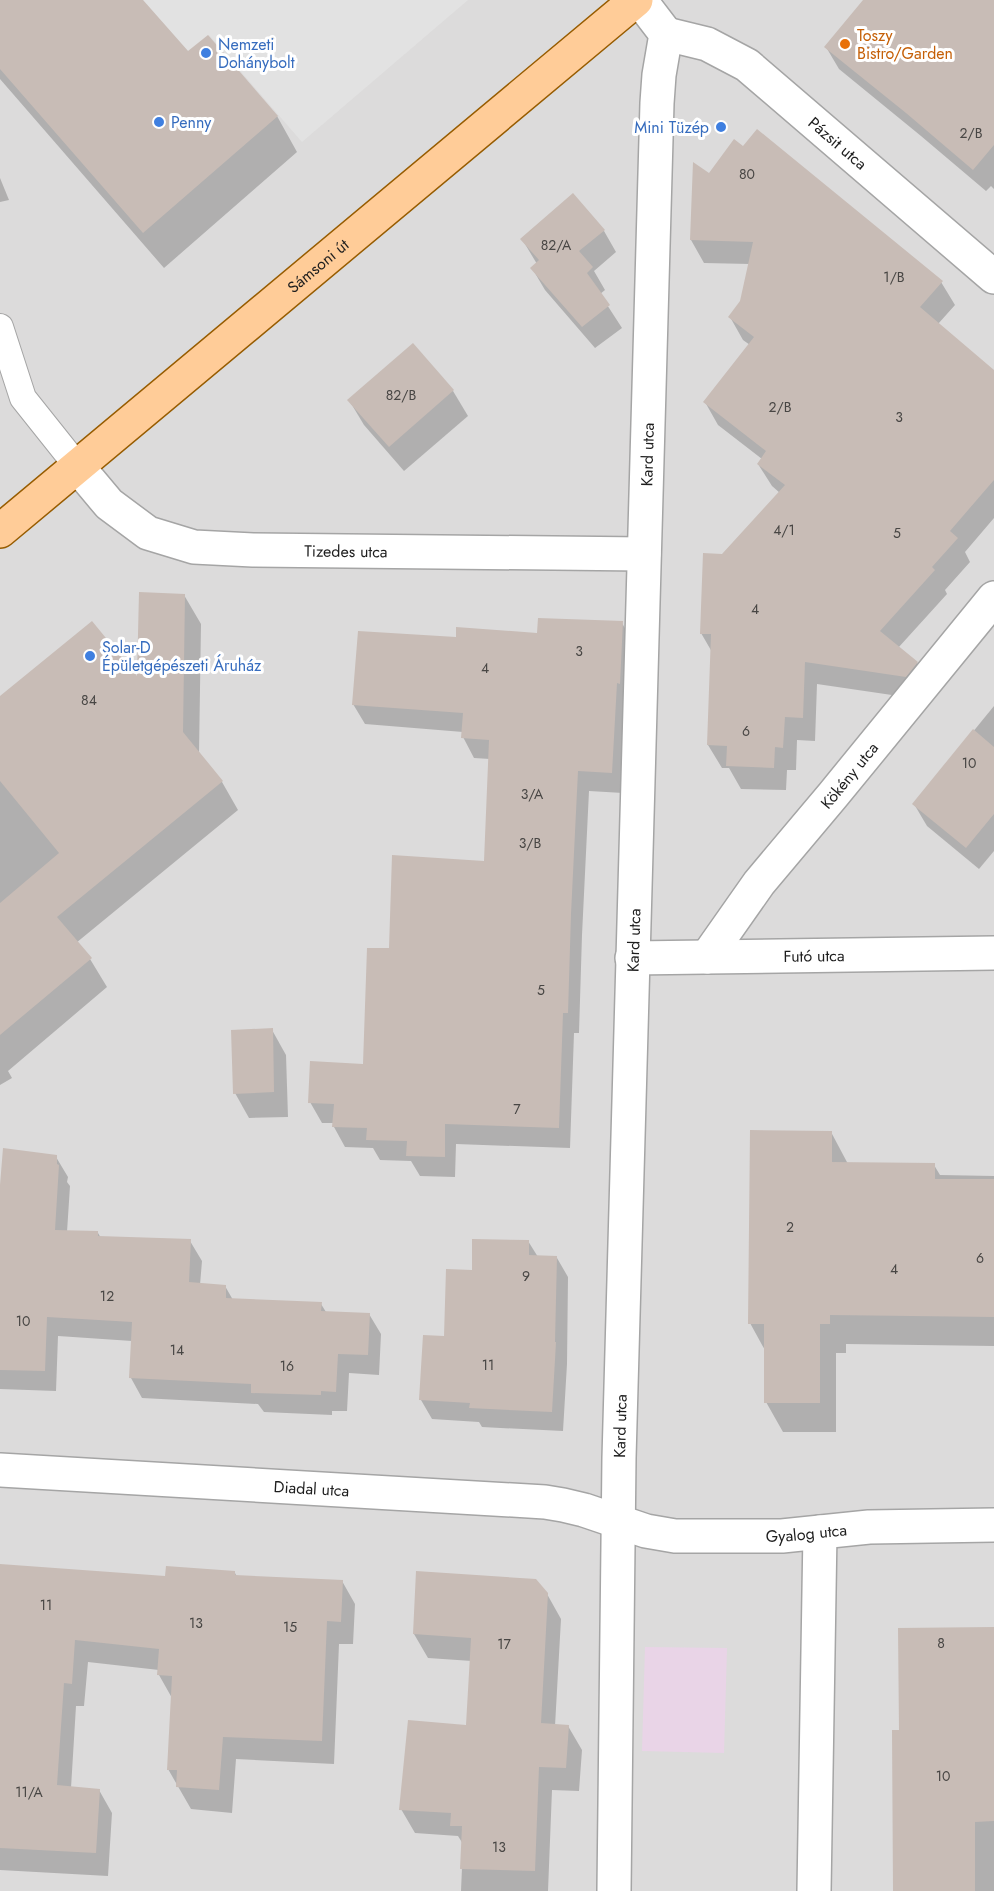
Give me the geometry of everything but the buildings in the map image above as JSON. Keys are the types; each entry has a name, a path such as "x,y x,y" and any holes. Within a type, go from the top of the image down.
{"main road":[{"name":"Sámsoni út","path":"0,531 638,0"}],"street":[{"path":"638,0 666,34"},
{"name":"Pázsit utca","path":"666,34 707,44 747,65 994,277"},
{"name":"Kard utca","path":"614,1891 619,1458 632,958 657,103 666,34"},
{"name":"Tizedes utca","path":"78,467 109,504 148,533 194,547 253,550 644,554"},
{"name":"Kökény utca","path":"707,957 759,883 994,598"},
{"name":"Futó utca","path":"632,958 994,953"},
{"name":"Diadal utca","path":"0,1470 545,1502 574,1507 619,1523"},
{"name":"Gyalog utca","path":"619,1523 646,1532 675,1536 782,1536 869,1527 994,1525"},
{"path":"814,1891 820,1532"}],"lane":[{"path":"0,327 23,398 78,467"}],"shaded area":[{"path":"0,0 994,0 994,1891 0,1891"},
{"path":"143,0 468,0 302,142 209,35 189,52"},
{"path":"645,1647 727,1648 724,1753 642,1751"}],"place":[{"name":"Toszy Bistro/Garden","path":"845,44"},
{"name":"Nemzeti Dohánybolt","path":"206,53"},
{"name":"Penny","path":"159,122"},
{"name":"Mini Tüzép","path":"721,127"},
{"name":"Solar-D Épületgépészeti Áruház","path":"90,656"}]}
